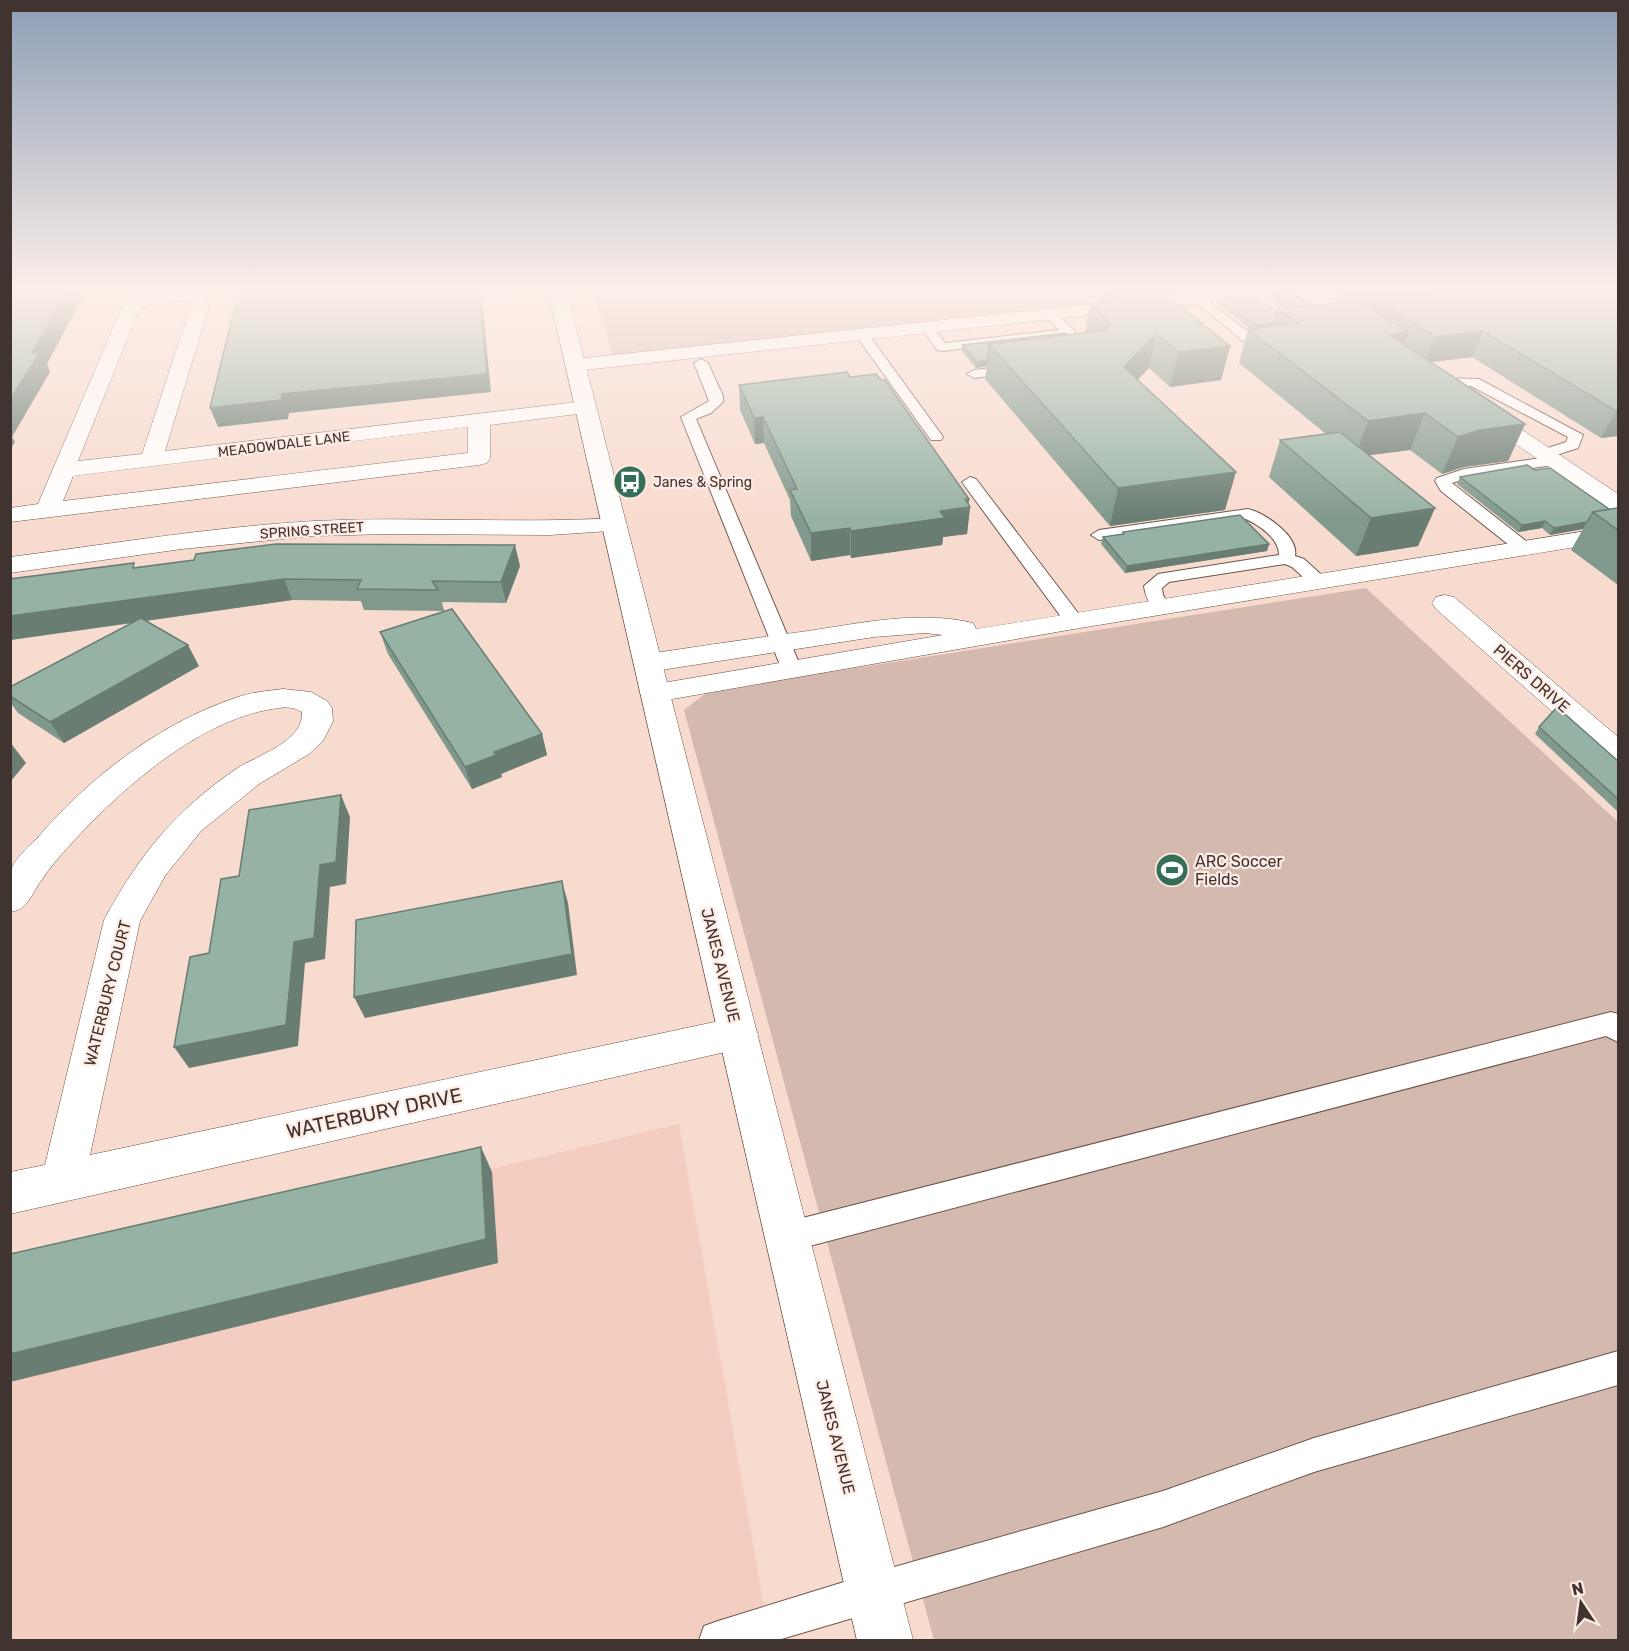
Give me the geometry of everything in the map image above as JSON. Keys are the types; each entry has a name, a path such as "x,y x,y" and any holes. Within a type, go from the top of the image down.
{"street":[{"path":"47,510 107,366"},
{"path":"152,459 181,366"},
{"name":"JANES AVENUE","path":"575,366 879,1616"},
{"path":"576,371 613,366"},
{"path":"576,371 653,366"},
{"path":"1419,370 1618,504"},
{"name":"MEADOWDALE LANE","path":"63,470 479,422 585,407"},
{"path":"10,515 479,458 479,422"},
{"name":"SPRING STREET","path":"10,565 239,535 300,530 413,526 560,529 615,525"},
{"path":"652,678 792,670 1074,621 1618,533"},
{"name":"PIERS DRIVE","path":"1446,603 1618,753"},
{"path":"652,678 783,643 925,625 964,629 1022,630"},
{"name":"WATERBURY COURT","path":"10,899 51,845 83,811 117,780 172,741 236,706 269,698 300,699 317,708 318,721 312,734 298,747 248,776 189,823 153,867 122,920 63,1181"},
{"name":"WATERBURY DRIVE","path":"10,1193 738,1034"}],"lane":[{"path":"701,366 716,396 716,402 706,410 688,417 783,643 792,670"},
{"path":"884,366 936,437"},
{"path":"974,374 1029,367"},
{"path":"1437,382 1474,382 1576,435 1573,445 1549,457 1464,474 1443,481 1447,488 1525,549"},
{"path":"970,482 1074,621"},
{"path":"1099,534 1248,514 1262,520 1284,541 1288,552 1286,559"},
{"path":"1161,607 1154,595 1153,586 1164,578 1286,559 1298,563 1319,582"},
{"path":"788,1237 1611,1023 1618,1031"},
{"path":"718,1641 879,1616 1314,1455 1618,1368"}],"shaded area":[{"path":"1366,588 1618,822 1618,1640 934,1640 684,710 709,691"},
{"path":"679,1124 770,1640 11,1640 10,1283"}],"building":[{"path":"10,366 31,366 10,400"},
{"path":"220,366 486,366 487,374 282,394 281,400 210,408"},
{"path":"1009,366 1125,366 1236,472 1118,488"},
{"path":"1296,366 1437,366 1525,424 1480,430 1458,437 1425,413 1368,421"},
{"path":"1541,366 1618,366 1618,410 1616,411"},
{"path":"847,372 850,377 876,374 881,380 885,380 969,499 965,499 970,507 940,511 945,518 851,531 850,528 811,533 790,490 797,489 763,417 754,418 739,385"},
{"path":"1340,432 1435,508 1371,518 1280,440"},
{"path":"1527,465 1535,470 1550,468 1609,509 1593,512 1587,522 1554,528 1545,521 1522,525 1460,477"},
{"path":"1618,508 1618,530 1593,512"},
{"path":"1240,515 1269,544 1127,566 1103,537 1124,534 1123,532"},
{"path":"276,544 515,545 501,582 432,581 438,590 357,589 361,580 284,579 10,616 10,579 134,563 133,568 194,560 196,554"},
{"path":"452,609 542,734 494,752 496,755 465,767 380,632"},
{"path":"141,618 188,645 50,722 10,696 10,687"},
{"path":"1557,707 1618,761 1618,799 1539,727"},
{"path":"341,795 336,862 320,865 314,938 294,942 286,1025 174,1047 190,957 209,953 221,879 239,876 249,810"},
{"path":"562,881 572,954 354,997 356,920"},
{"path":"481,1147 486,1239 10,1354 10,1254"}],"place":[{"name":"Janes & Spring","path":"630,482"},
{"name":"ARC Soccer Fields","path":"1172,870"}]}
